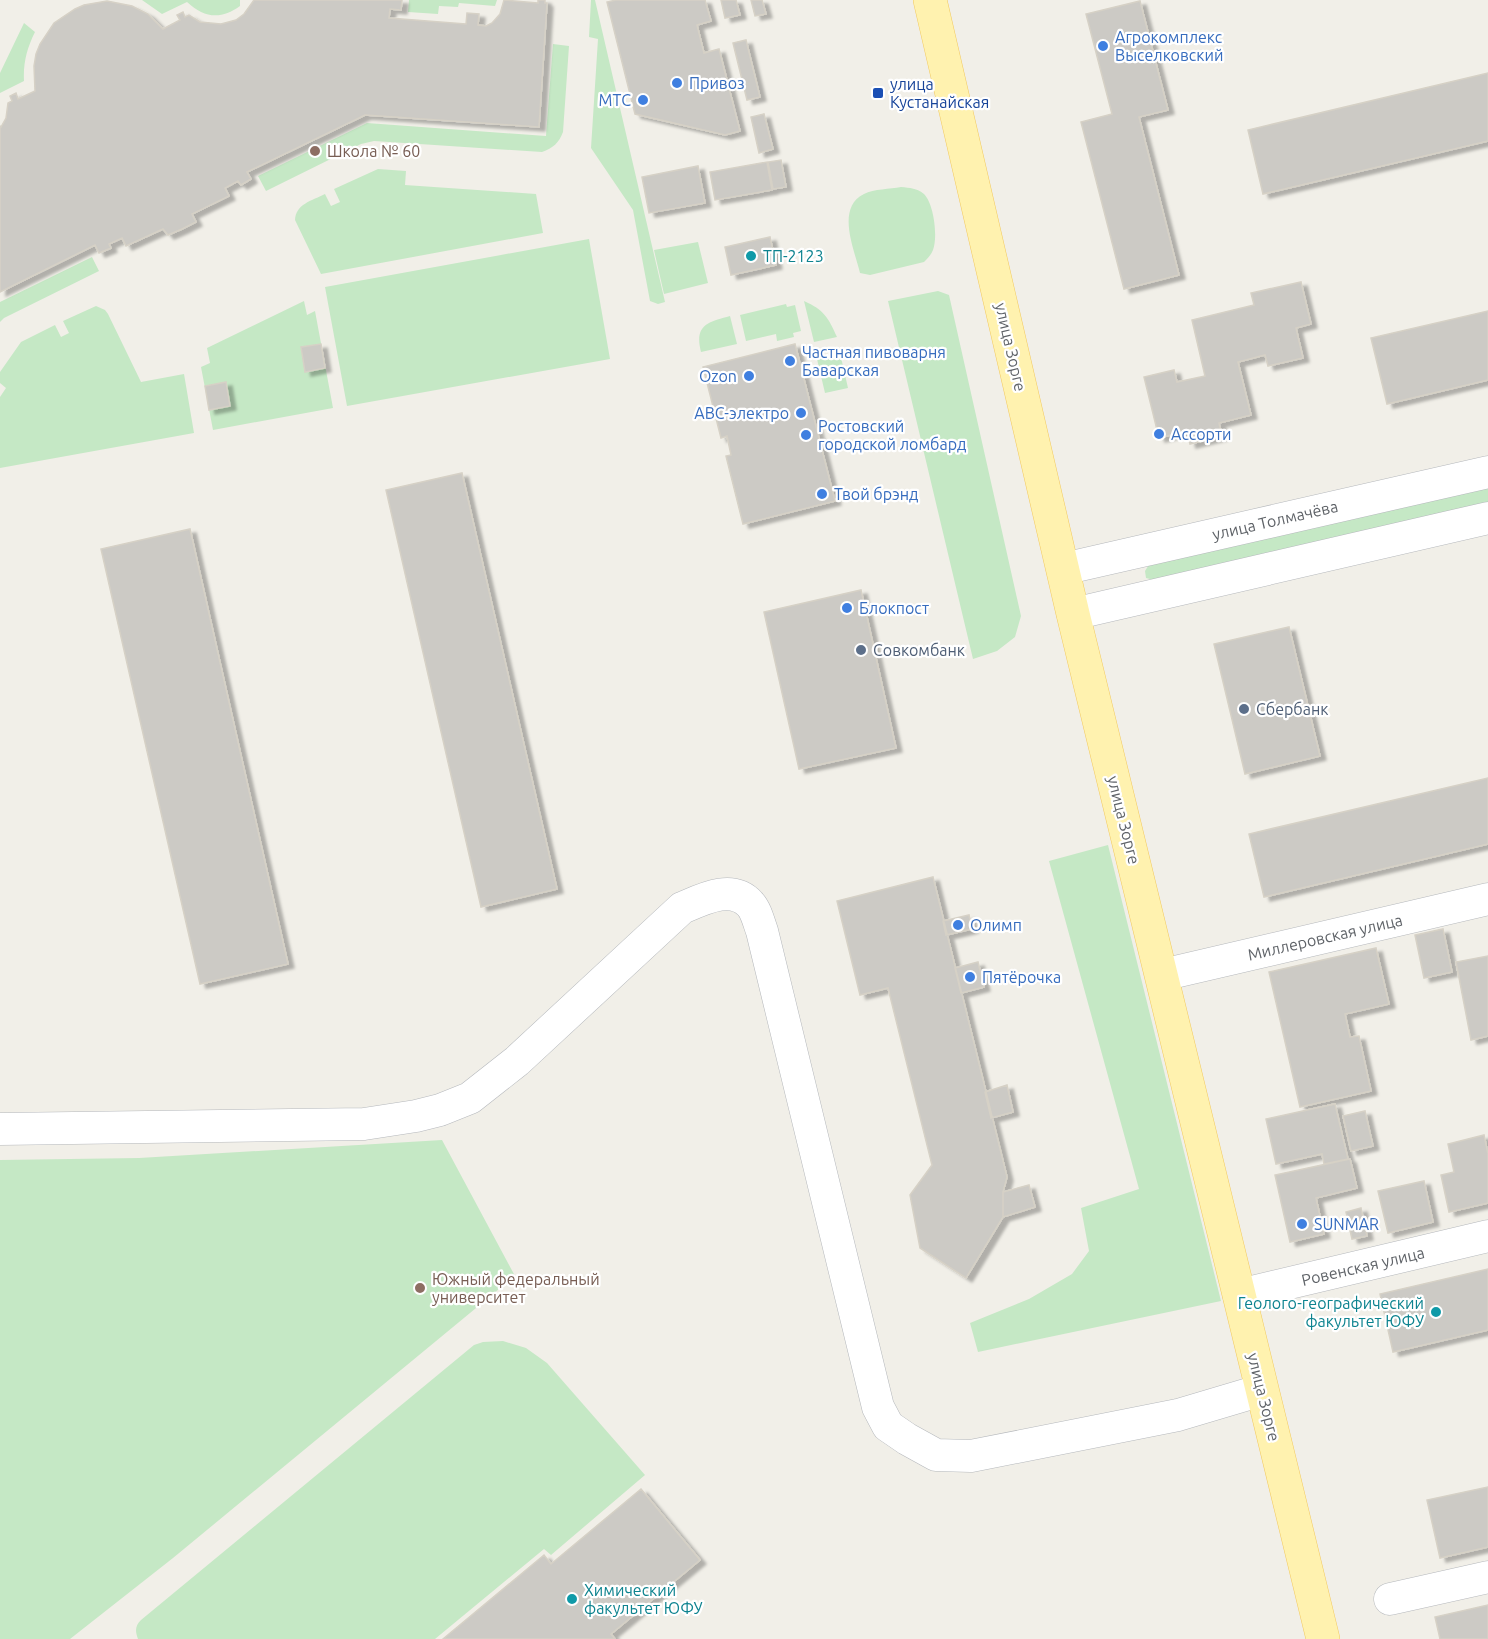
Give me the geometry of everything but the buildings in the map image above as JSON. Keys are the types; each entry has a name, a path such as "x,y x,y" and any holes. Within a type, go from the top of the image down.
{"main road":[{"name":"улица Зорге","path":"930,0 1073,614 1323,1639"}],"street":[{"name":"улица Толмачёва","path":"1063,568 1488,472"},
{"path":"1073,614 1488,518"},
{"path":"0,1129 364,1124 440,1110 470,1098 517,1060 682,908 712,896 734,894 751,904 762,931 878,1407 888,1426 936,1455 971,1456 1178,1415 1262,1390"},
{"name":"Миллеровская улица","path":"1162,975 1488,899"},
{"name":"Ровенская улица","path":"1239,1295 1488,1236"},
{"path":"1390,1599 1488,1577"}],"green space":[{"path":"142,0 240,0 240,6 226,14 213,15 200,11 187,2 162,14"},
{"path":"409,0 497,0 495,6 459,3 458,7 439,6 438,14 408,12"},
{"path":"591,0 595,0 665,302 658,304 650,301 633,210 591,148 598,39 589,37"},
{"path":"24,23 35,32 26,56 24,81 0,93 0,73"},
{"path":"553,44 569,46 563,132 552,147 542,152 374,141 361,144 266,191 258,176 367,123 546,136"},
{"path":"378,169 406,171 405,185 536,194 543,233 321,274 295,220 298,210 325,194 331,206 340,202 334,189"},
{"path":"901,187 924,194 930,205 935,229 932,252 924,262 870,275 860,273 849,230 850,209 855,201 868,192"},
{"path":"589,239 610,359 347,406 325,287"},
{"path":"698,242 708,283 664,294 654,250"},
{"path":"92,257 99,271 0,322 0,302"},
{"path":"938,291 949,295 1021,616 1015,637 997,651 973,659 888,301"},
{"path":"304,301 307,315 315,311 333,408 213,430 201,367 210,363 207,348"},
{"path":"804,301 825,315 837,337 814,342"},
{"path":"786,304 787,307 795,305 801,331 793,333 794,337 777,341 776,334 746,341 740,315"},
{"path":"96,306 108,314 141,382 184,374 194,433 0,468 0,397 6,388 0,383 0,372 21,342 55,325 61,337 69,333 63,321"},
{"path":"730,316 737,344 701,352 699,336 701,330 715,320"},
{"path":"840,353 848,388 825,393 817,359"},
{"path":"1488,486 1488,503 1154,580 1146,578 1145,571 1150,563"},
{"path":"1108,845 1221,1301 978,1352 970,1323 1029,1299 1072,1274 1089,1251 1081,1208 1139,1189 1049,861"},
{"path":"442,1140 515,1276 173,1558 70,1639 0,1639 0,1160 139,1158"},
{"path":"503,1341 526,1348 547,1363 645,1475 551,1555 544,1549 435,1639 138,1639 136,1629 141,1620 474,1345"}],"place":[{"name":"Агрокомплекс Выселковский","path":"1103,46"},
{"name":"Привоз","path":"677,83"},
{"name":"улица Кустанайская","path":"878,93"},
{"name":"МТС","path":"643,100"},
{"name":"Школа № 60","path":"315,151"},
{"name":"ТП-2123","path":"751,256"},
{"name":"Частная пивоварня Баварская","path":"790,361"},
{"name":"Ozon","path":"749,376"},
{"name":"АВС-электро","path":"801,413"},
{"name":"Ассорти","path":"1159,434"},
{"name":"Ростовский городской ломбард","path":"806,435"},
{"name":"Твой брэнд","path":"822,494"},
{"name":"Блокпост","path":"847,608"},
{"name":"Совкомбанк","path":"861,650"},
{"name":"Сбербанк","path":"1244,709"},
{"name":"Олимп","path":"958,925"},
{"name":"Пятёрочка","path":"970,977"},
{"name":"SUNMAR","path":"1302,1224"},
{"name":"Южный федеральный университет","path":"420,1288"},
{"name":"Геолого-географический факультет ЮФУ","path":"1436,1312"},
{"name":"Химический факультет ЮФУ","path":"572,1599"}]}
